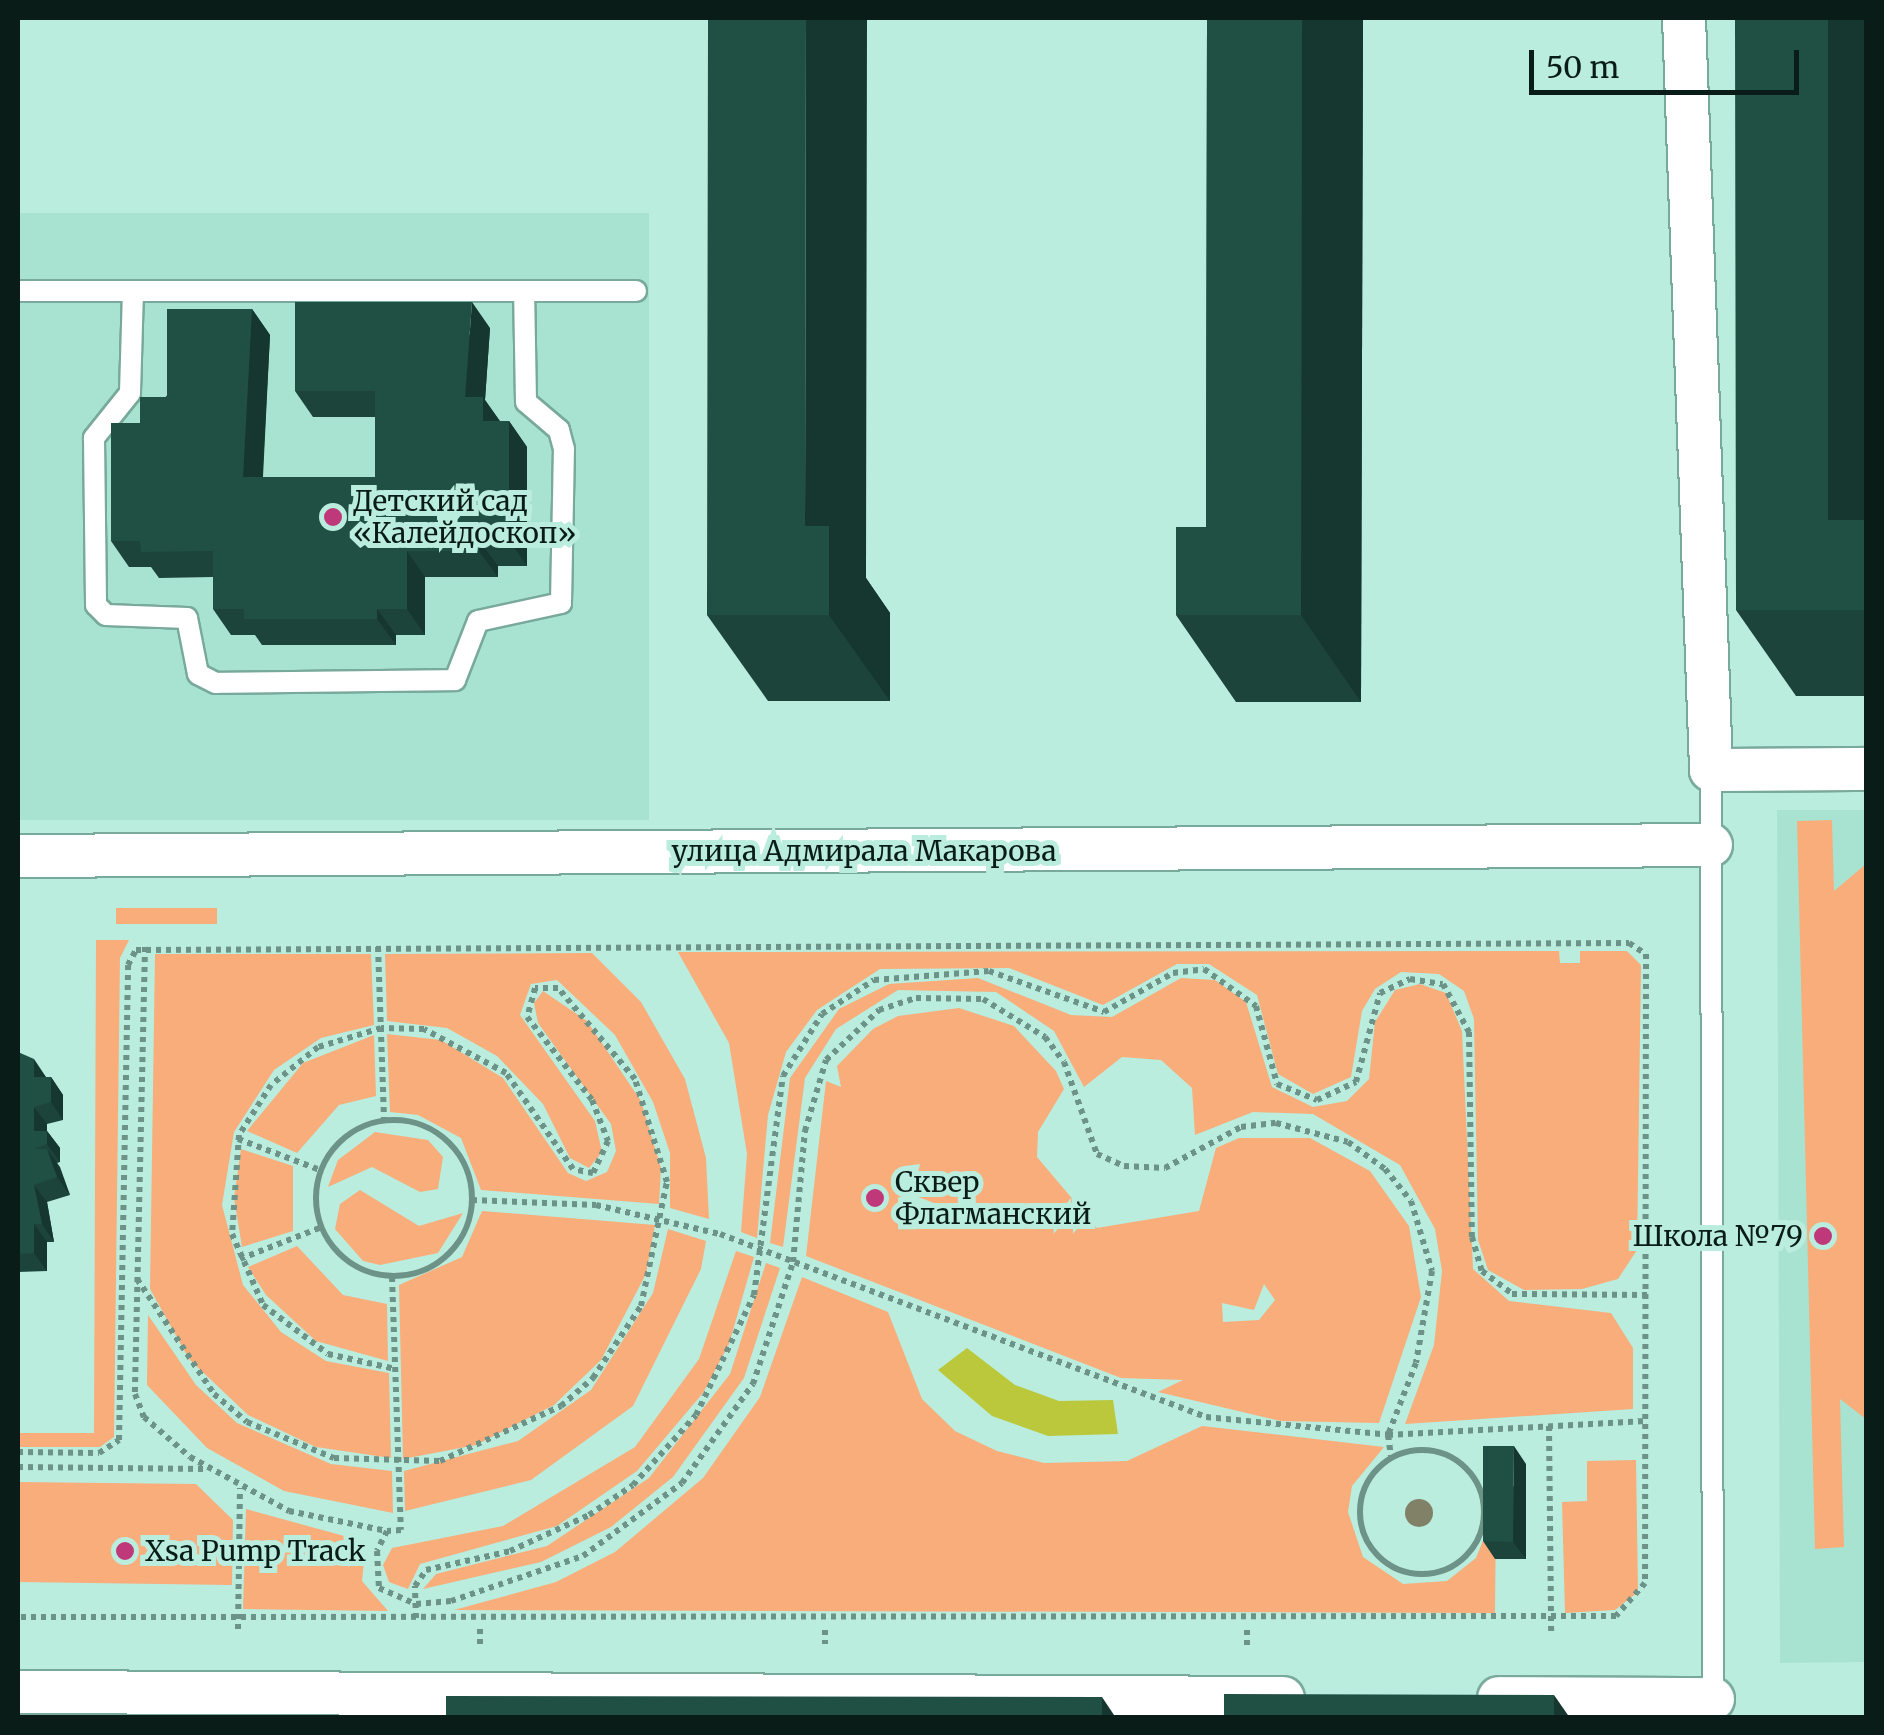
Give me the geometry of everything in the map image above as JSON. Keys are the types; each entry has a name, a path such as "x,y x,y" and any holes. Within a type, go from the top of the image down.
{"street":[{"path":"1684,18 1711,770 1866,769"},
{"name":"улица Адмирала Макарова","path":"18,856 1711,845"},
{"path":"18,1692 455,1706 1222,1707 1326,1698"},
{"path":"1446,1698 1686,1705"}],"lane":[{"path":"18,291 636,291"},
{"path":"133,291 130,393 94,438 96,605 106,615 187,618 205,681 292,682 455,680 478,621 562,603 564,448 559,430 526,402 524,291"},
{"path":"1686,1705 1711,770"}],"path":[{"path":"18,1452 99,1453 119,1440 128,965 145,947 1629,943 1649,967 1641,1598 1616,1616 1551,1620 18,1617"},
{"path":"145,947 135,1394 144,1417 208,1469 289,1511 401,1530 392,1277"},
{"path":"378,947 384,1120"},
{"path":"416,1618 426,1570 548,1536 633,1485 664,1454 740,1338 762,1250 783,1076 822,1014 874,980 989,971 1104,1012 1173,973 1204,969 1256,1006 1277,1084 1317,1100 1356,1082 1380,994 1426,978 1457,995 1470,1032 1472,1236 1482,1271 1512,1294 1647,1295"},
{"path":"137,1278 186,1365 247,1422 334,1458 399,1465 523,1431 593,1378 640,1306 663,1217 662,1151 636,1079 558,988 535,988 526,1018 592,1100 608,1141 593,1173 573,1169 534,1102 476,1050 424,1030 381,1028 289,1066 238,1139 228,1194 240,1259 264,1305 290,1331 328,1354 395,1368"},
{"path":"387,1530 373,1572 393,1598 416,1604 525,1581 583,1556 682,1482 753,1384 793,1262 806,1131 826,1060 878,1010 916,998 983,1000 1045,1037 1064,1062 1098,1154 1124,1166 1165,1168 1241,1127 1276,1122 1348,1142 1385,1169 1411,1200 1432,1271 1416,1363 1388,1435 1391,1458 1359,1508 1370,1548 1424,1575 1463,1560 1484,1526 1480,1485 1451,1456 1391,1458"},
{"path":"384,1120 430,1127 450,1142 472,1200 447,1256 392,1277 348,1262 322,1227 321,1170 336,1144 384,1120"},
{"path":"238,1139 321,1170"},
{"path":"472,1200 663,1217 762,1250 1206,1417 1388,1435 1646,1421"},
{"path":"240,1259 322,1227"},
{"path":"1548,1426 1551,1631"},
{"path":"18,1466 208,1469"},
{"path":"238,1629 240,1488"},
{"path":"480,1629 480,1646"},
{"path":"825,1630 825,1644"},
{"path":"1247,1630 1247,1646"}],"shaded area":[{"name":"Детский сад «Калейдоскоп»","path":"18,213 649,213 649,820 18,820"},
{"name":"Школа №79","path":"1777,810 1866,810 1866,1662 1780,1663"},
{"path":"1832,820 1834,891 1866,864 1866,1419 1840,1399 1844,1547 1815,1549 1797,821"},
{"path":"116,908 217,908 217,924 116,924"},
{"path":"96,940 129,940 120,958 114,1437 100,1447 18,1447 18,1433 94,1433"},
{"path":"1559,951 1560,963 1580,963 1580,951 1627,951 1641,965 1637,1250 1618,1279 1582,1289 1524,1290 1488,1270 1478,1240 1474,1019 1464,991 1439,974 1401,972 1375,989 1362,1011 1351,1077 1313,1094 1278,1074 1257,995 1209,964 1177,964 1103,1005 1009,968 880,969 817,1010 786,1052 768,1115 757,1238 741,1232 747,1154 729,1043 678,952"},
{"path":"592,953 641,1002 685,1079 706,1158 709,1219 670,1208 670,1153 653,1102 615,1035 557,980 531,984 520,1015 595,1121 602,1152 589,1168 570,1158 543,1104 497,1056 447,1028 387,1021 385,954"},
{"path":"155,954 371,954 374,1025 321,1038 274,1070 234,1132 222,1205 243,1285 281,1332 326,1361 389,1373 391,1458 316,1447 248,1415 189,1359 150,1289"},
{"path":"978,978 1071,1015 1112,1017 1181,978 1215,980 1246,1002 1272,1087 1313,1107 1347,1101 1369,1079 1375,1022 1395,990 1420,984 1446,993 1462,1031 1473,1269 1509,1301 1611,1313 1633,1348 1633,1409 1405,1424 1434,1345 1442,1271 1435,1229 1400,1165 1313,1114 1253,1112 1195,1135 1192,1088 1161,1060 1122,1057 1084,1087 1054,1031 996,992 898,990 836,1029 805,1078 783,1247 770,1243 790,1078 839,1009 889,984"},
{"path":"543,991 587,1021 641,1101 661,1168 659,1204 481,1190 461,1138 418,1115 390,1112 387,1034 441,1040 503,1078 568,1173 586,1181 607,1172 616,1151 611,1124 538,1023 534,1003"},
{"path":"959,1008 1014,1026 1056,1071 1064,1089 1038,1132 1037,1157 1097,1228 1199,1211 1216,1148 1239,1138 1310,1138 1370,1171 1409,1226 1421,1297 1379,1423 1281,1421 1158,1392 1183,1380 1121,1378 806,1256 826,1081 841,1087 837,1066 873,1029 898,1016","holes":["920,1164 913,1195 942,1206 932,1219 901,1197 905,1166","1264,1284 1275,1300 1259,1320 1223,1322 1222,1303 1254,1310"]},
{"path":"374,1035 376,1096 339,1105 297,1153 247,1131 303,1063"},
{"path":"375,1132 428,1140 443,1157 438,1189 420,1192 372,1167 328,1187 338,1160"},
{"path":"241,1149 293,1166 293,1231 242,1247 234,1198"},
{"path":"360,1190 419,1226 463,1213 438,1253 380,1265 363,1261 335,1229 340,1204"},
{"path":"482,1211 655,1225 646,1274 601,1360 554,1405 476,1445 403,1459 399,1285 462,1257"},
{"path":"668,1229 706,1241 701,1269 633,1406 531,1480 405,1511 404,1471 518,1441 591,1390 653,1293"},
{"path":"297,1246 343,1295 387,1304 388,1361 316,1341 266,1295 248,1267"},
{"path":"736,1251 754,1257 729,1344 703,1393 637,1471 557,1526 420,1564 408,1589 389,1582 383,1565 392,1548 503,1526 635,1447 699,1359"},
{"path":"766,1263 780,1268 744,1378 673,1477 611,1527 541,1562 423,1589 436,1574 547,1546 649,1478 730,1374"},
{"path":"802,1277 888,1312 922,1399 955,1431 997,1451 1044,1463 1127,1461 1202,1426 1384,1447 1352,1486 1348,1512 1363,1557 1403,1584 1447,1581 1476,1558 1496,1508 1495,1613 454,1610 556,1582 615,1552 703,1478 760,1397"},
{"path":"148,1315 196,1385 237,1423 331,1464 392,1471 393,1513 284,1491 207,1448 147,1385"},
{"path":"967,1348 1015,1385 1059,1401 1113,1400 1118,1434 1048,1436 992,1416 938,1370"},
{"path":"1636,1460 1638,1592 1615,1610 1565,1613 1562,1502 1587,1501 1587,1461"},
{"name":"Xsa Pump Track","path":"18,1482 196,1484 233,1520 232,1585 18,1582"},
{"path":"246,1509 366,1542 362,1581 388,1611 243,1609"}],"building":[{"path":"708,18 806,18 805,526 829,526 829,615 707,615"},
{"path":"1207,18 1302,18 1301,615 1176,615 1176,527 1206,527"},
{"path":"1735,18 1828,18 1828,520 1866,520 1866,610 1736,610"},
{"path":"295,302 472,302 465,397 483,397 483,421 509,421 509,540 479,540 479,551 407,551 407,609 377,609 377,619 244,619 244,609 213,609 213,551 141,552 140,541 111,541 111,423 140,423 140,397 167,397 167,309 252,309 243,477 375,477 375,391 295,391"},
{"path":"18,1052 34,1059 34,1077 51,1077 51,1102 34,1107 34,1131 47,1131 47,1144 34,1149 47,1149 57,1177 34,1185 42,1224 34,1224 34,1253 18,1254"},
{"path":"1483,1446 1514,1446 1513,1542 1483,1541"},
{"path":"1224,1694 1554,1695 1554,1718 1224,1718"},
{"path":"446,1696 1102,1697 1102,1718 446,1718"}],"place":[{"name":"Детский сад «Калейдоскоп»","path":"333,517"},
{"name":"Сквер Флагманский","path":"875,1198"},
{"name":"Школа №79","path":"1823,1236"},
{"name":"Xsa Pump Track","path":"125,1551"}]}
